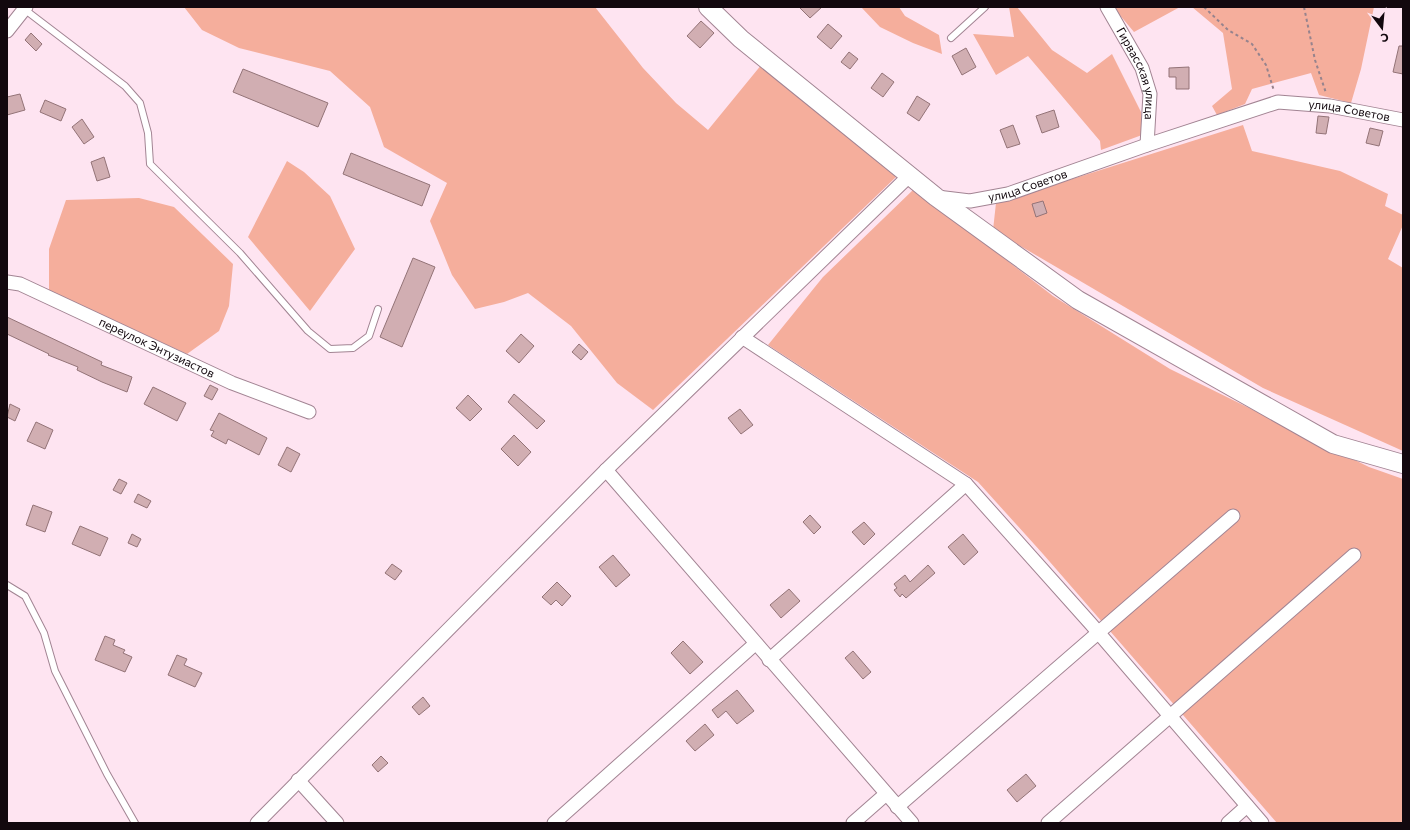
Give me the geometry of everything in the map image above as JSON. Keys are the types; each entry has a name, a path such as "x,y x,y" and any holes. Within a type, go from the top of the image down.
{"main road":[{"path":"708,7 741,39 936,197 1078,300 1332,444 1403,464"}],"street":[{"name":"Гирвасская улица","path":"1107,7 1142,68 1150,94 1147,145"},
{"path":"7,31 25,8"},
{"name":"улица Советов","path":"936,197 970,201 1008,194 1147,145 1278,102 1330,106 1403,120"},
{"path":"256,823 606,470 910,175"},
{"name":"переулок Энтузиастов","path":"7,282 20,284 232,383 308,412"},
{"path":"742,337 966,484 1099,632 1262,823"},
{"path":"606,470 755,644 912,823"},
{"path":"769,660 966,484"},
{"path":"897,807 1233,516"},
{"path":"1048,823 1354,555"},
{"path":"554,823 755,644"},
{"path":"298,780 337,823"},
{"path":"853,823 886,794"},
{"path":"1228,823 1247,806"}],"lane":[{"path":"951,38 985,7"},
{"path":"25,8 125,86 140,103 148,133 150,164 240,253 308,331 330,349 353,348 368,336 378,309"},
{"path":"7,585 25,596 44,633 55,671 107,774 135,823"}],"path":[{"path":"1204,7 1228,30 1252,44 1266,65 1278,102"},
{"path":"1304,7 1315,60 1330,106"}],"shaded area":[{"path":"184,7 595,7 643,68 676,103 708,130 762,64 896,177 653,410 617,383 571,326 528,293 504,302 475,309 452,275 430,221 447,183 384,147 370,107 330,71 239,48 202,30"},
{"path":"861,7 899,7 905,16 939,35 942,54 913,43 880,27"},
{"path":"1009,7 1017,7 1052,50 1087,73 1112,54 1141,112 1142,135 1101,150 1100,141 1028,56 996,75 973,34 1014,37"},
{"path":"1113,7 1180,7 1134,32"},
{"path":"1192,7 1374,7 1361,69 1351,103 1319,95 1311,73 1252,89 1245,104 1217,115 1212,106 1232,89 1223,33"},
{"path":"1243,125 1252,151 1340,171 1388,194 1385,206 1403,215 1403,225 1388,259 1403,268 1403,451 1263,388 993,230 996,203"},
{"path":"287,161 304,172 330,196 355,249 310,311 248,237"},
{"path":"914,189 1053,296 1170,369 1369,467 1403,479 1403,823 1277,823 1043,554 978,482 768,345 823,277"},
{"path":"139,198 174,207 233,264 229,306 219,331 187,354 49,291 49,249 66,200"}],"building":[{"path":"799,7 822,7 810,18"},
{"path":"701,21 714,33 700,48 687,36"},
{"path":"828,24 842,36 831,49 817,37"},
{"path":"31,33 42,44 36,51 25,40"},
{"path":"1399,46 1403,46 1403,74 1393,72"},
{"path":"966,48 976,67 962,75 952,56"},
{"path":"849,52 858,59 850,69 841,62"},
{"path":"1189,67 1189,89 1176,89 1176,77 1169,77 1169,68"},
{"path":"243,69 328,103 318,127 233,92"},
{"path":"882,73 894,82 883,97 871,88"},
{"path":"20,94 25,110 7,115 7,97"},
{"path":"917,96 930,104 919,121 907,113"},
{"path":"45,100 66,109 61,121 40,112"},
{"path":"1054,110 1059,127 1042,133 1036,116"},
{"path":"1318,116 1329,117 1326,134 1316,133"},
{"path":"82,119 94,137 84,144 72,127"},
{"path":"1013,125 1020,144 1007,148 1000,130"},
{"path":"1370,128 1383,131 1379,146 1366,143"},
{"path":"351,153 430,185 422,206 343,174"},
{"path":"104,157 110,177 97,181 91,162"},
{"path":"1043,201 1047,213 1036,217 1032,204"},
{"path":"413,258 435,267 402,347 380,337"},
{"path":"7,317 102,362 101,365 132,377 127,392 77,370 78,367 48,355 49,354 7,334"},
{"path":"521,334 534,346 519,363 506,351"},
{"path":"579,344 588,352 581,360 572,352"},
{"path":"210,385 218,389 212,400 204,396"},
{"path":"153,387 186,403 177,421 144,404"},
{"path":"514,394 545,421 537,429 508,402"},
{"path":"468,395 482,409 470,421 456,408"},
{"path":"10,404 20,409 15,421 7,417"},
{"path":"740,409 753,425 741,434 728,418"},
{"path":"219,413 267,438 259,455 228,439 226,444 211,436 214,431 210,430"},
{"path":"36,422 53,430 45,449 27,441"},
{"path":"514,435 531,452 518,466 501,449"},
{"path":"287,447 300,454 291,472 278,465"},
{"path":"119,479 127,483 121,494 113,490"},
{"path":"138,494 151,501 147,508 134,502"},
{"path":"33,505 52,512 45,532 26,525"},
{"path":"810,515 821,527 814,534 803,522"},
{"path":"864,522 875,534 864,545 852,532"},
{"path":"80,526 108,538 100,556 72,544"},
{"path":"132,534 141,539 137,547 128,543"},
{"path":"963,534 978,552 964,565 948,547"},
{"path":"613,555 630,575 616,587 599,567"},
{"path":"392,564 402,571 395,580 385,573"},
{"path":"928,565 935,573 906,598 902,594 900,597 894,590 897,588 894,584 905,575 910,582"},
{"path":"557,582 571,596 562,606 556,600 551,605 542,597"},
{"path":"789,589 800,601 781,618 770,605"},
{"path":"105,636 115,640 113,645 125,650 123,653 132,657 125,672 95,660"},
{"path":"683,641 703,662 690,674 671,653"},
{"path":"853,651 871,672 863,679 845,658"},
{"path":"177,655 187,659 184,665 202,673 195,687 168,675"},
{"path":"737,690 754,711 737,724 726,711 718,718 712,710"},
{"path":"423,697 430,706 419,715 412,707"},
{"path":"705,724 714,735 695,751 686,741"},
{"path":"381,756 388,763 378,772 372,765"},
{"path":"1026,774 1036,786 1017,802 1007,790"}]}
